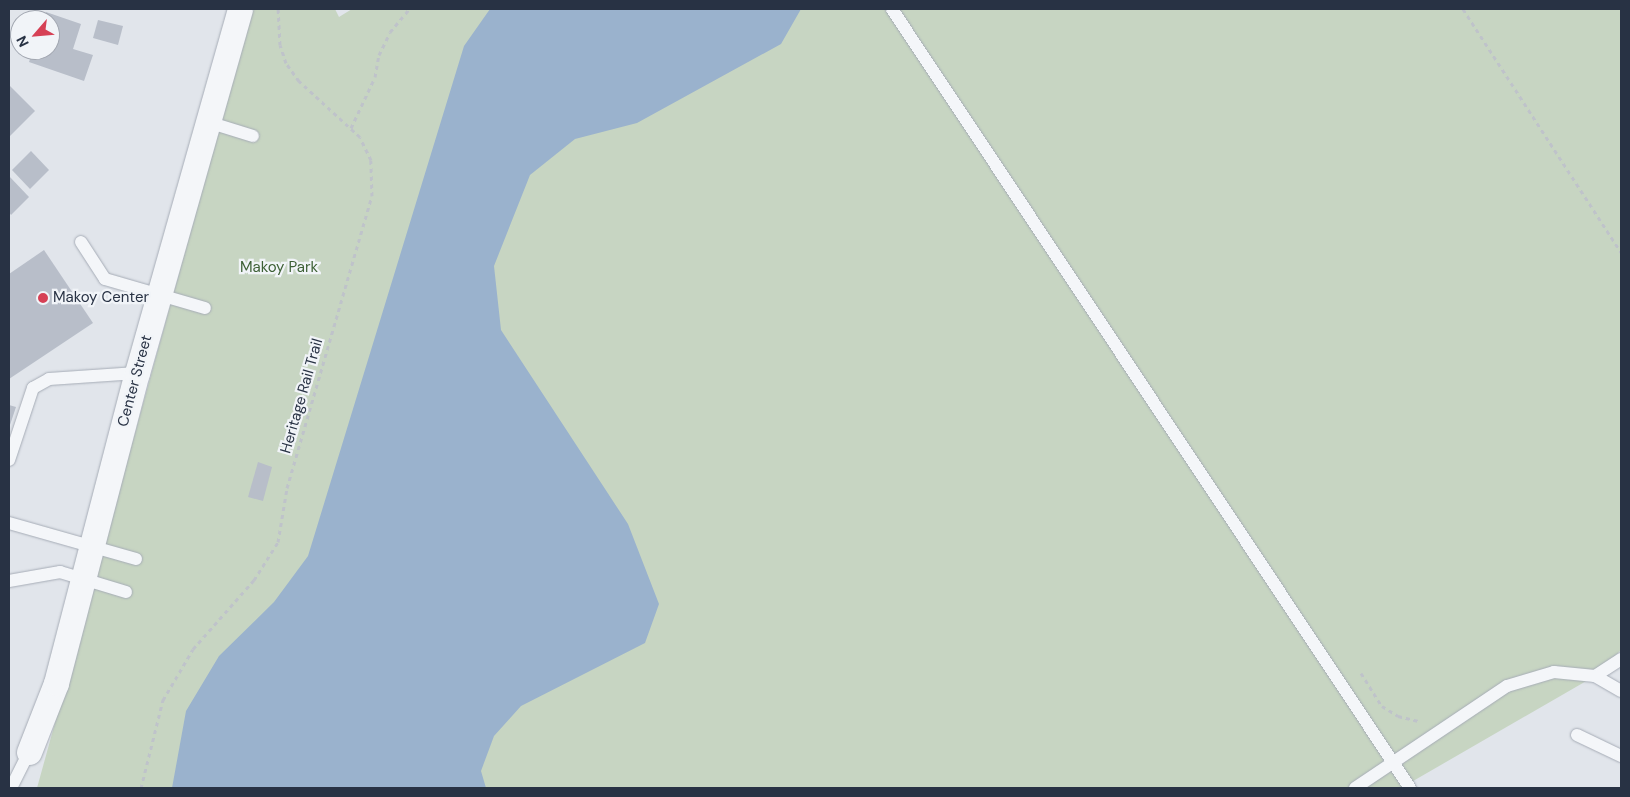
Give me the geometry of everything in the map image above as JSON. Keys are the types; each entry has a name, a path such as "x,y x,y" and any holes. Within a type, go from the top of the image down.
{"street":[{"name":"Center Street","path":"29,752 56,683 137,373 240,9"}],"lane":[{"path":"892,9 1410,788"},
{"path":"208,122 253,136"},
{"path":"81,242 105,279 205,308"},
{"path":"9,460 33,388 49,379 137,373"},
{"path":"9,523 136,559"},
{"path":"9,581 60,572 126,592"},
{"path":"1595,676 1621,659"},
{"path":"1355,788 1507,686 1554,672 1595,676 1621,691"},
{"path":"1577,735 1621,756"},
{"path":"11,785 29,752"}],"path":[{"name":"Heritage Rail Trail","path":"141,788 164,700 193,649 254,580 278,542 287,488 372,196 372,160 360,137 299,81 286,63 280,45 278,9"},
{"path":"351,128 375,77 379,55 390,32 409,9"},
{"path":"1463,9 1621,252"}],"green space":[{"name":"Makoy Park","path":"252,9 335,9 339,17 352,9 1621,9 1621,650 1595,676 1401,788 37,788"}],"water":[{"path":"490,9 801,9 781,44 637,123 575,139 530,175 494,266 501,330 628,524 659,604 645,643 521,706 494,736 481,771 486,788 172,788 186,711 219,656 274,602 308,556 464,46"}],"building":[{"path":"60,17 81,24 73,49 93,55 84,81 29,62 30,60 60,60"},
{"path":"98,20 123,26 118,45 93,38"},
{"path":"9,85 35,111 9,137"},
{"path":"31,151 49,170 30,189 12,170"},
{"path":"9,176 29,197 11,215 9,212"},
{"name":"Makoy Center","path":"44,250 93,323 9,379 9,274"},
{"path":"9,405 16,407 9,428"},
{"path":"258,462 272,467 263,501 248,497"}],"place":[{"name":"Makoy Center","path":"43,298"}]}
